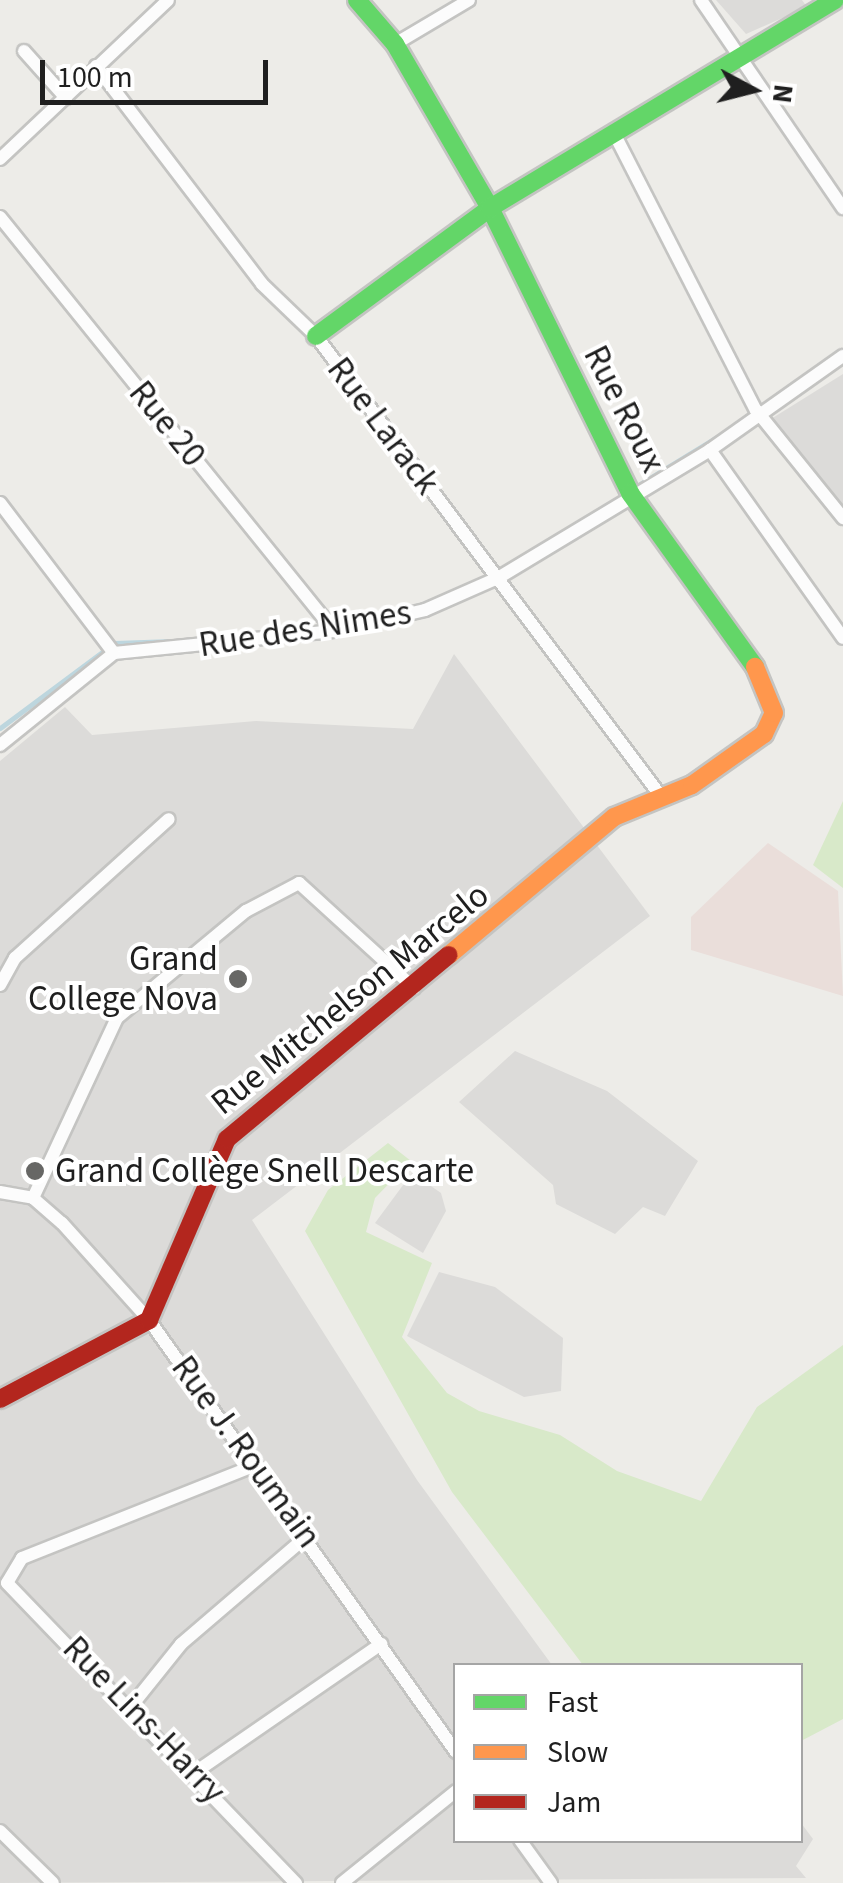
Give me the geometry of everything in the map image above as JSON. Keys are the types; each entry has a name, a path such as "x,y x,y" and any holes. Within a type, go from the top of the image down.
{"street":[{"path":"0,159 168,0"},
{"name":"Rue Roux","path":"357,0 395,44 490,208 630,493 770,688 774,714 764,734 692,786 660,795"},
{"path":"395,44 469,0"},
{"path":"701,0 843,208"},
{"path":"316,336 490,208 616,136 740,55 835,0"},
{"path":"24,51 66,98"},
{"name":"Rue Larack","path":"96,66 262,284 316,336 660,795"},
{"path":"616,136 756,410 843,518"},
{"name":"Rue 20","path":"0,217 334,631"},
{"name":"Rue des Nimes","path":"114,653 334,631 426,610 498,578 630,493 710,450 756,410 843,356"},
{"path":"710,450 843,638"},
{"path":"827,502 843,498"},
{"path":"0,504 114,653 0,746"},
{"name":"Rue Mitchelson Marcelo","path":"149,1320 227,1139 416,990 614,817 660,795"},
{"path":"0,985 15,958 169,819"},
{"path":"0,1192 33,1198 117,1018 246,911 299,883 416,990"},
{"name":"Rue J. Roumain","path":"33,1198 149,1320 308,1535 453,1748"},
{"path":"0,1398 149,1320"},
{"name":"Rue Lins-Harry","path":"256,1465 22,1558 8,1583 133,1704 296,1883"},
{"path":"133,1704 181,1644 308,1535"},
{"path":"197,1771 381,1644"},
{"path":"342,1883 453,1792"},
{"path":"0,1831 52,1883"},
{"path":"522,1843 551,1883"}],"shaded area":[{"path":"716,0 802,0 807,7 746,34"},
{"path":"843,374 843,508 771,419"},
{"path":"454,654 650,916 252,1220 417,1480 551,1663 453,1663 453,1843 803,1843 803,1826 813,1839 796,1866 806,1878 0,1883 0,761 65,707 92,735 256,721 413,729"},
{"path":"768,843 838,891 843,996 691,950 691,917"},
{"path":"515,1051 607,1091 698,1161 665,1216 643,1207 615,1234 556,1204 553,1185 459,1102"},
{"path":"412,1173 441,1193 446,1211 423,1253 375,1223"},
{"path":"439,1272 495,1287 563,1338 561,1391 524,1397 407,1336"}],"green space":[{"path":"843,801 843,888 813,865"},
{"path":"388,1143 411,1161 375,1198 366,1232 432,1263 402,1337 447,1393 479,1411 560,1435 617,1471 701,1501 757,1407 843,1345 843,1719 803,1740 803,1663 581,1663 452,1492 305,1231 328,1190"}],"waterway":[{"path":"632,489 735,426"},
{"path":"0,728 114,643 173,641"}],"traffic: fast":[{"path":"357,0 395,44 490,208 630,493 755,667"},
{"path":"316,336 490,208 835,0"}],"traffic: slow":[{"path":"449,955 614,817 692,785 764,734 774,713 755,667"}],"traffic: jam":[{"path":"0,1399 149,1320 227,1139 449,955"}],"place":[{"name":"Grand College Nova","path":"238,979"},
{"name":"Grand Collège Snell Descarte","path":"35,1171"}]}
